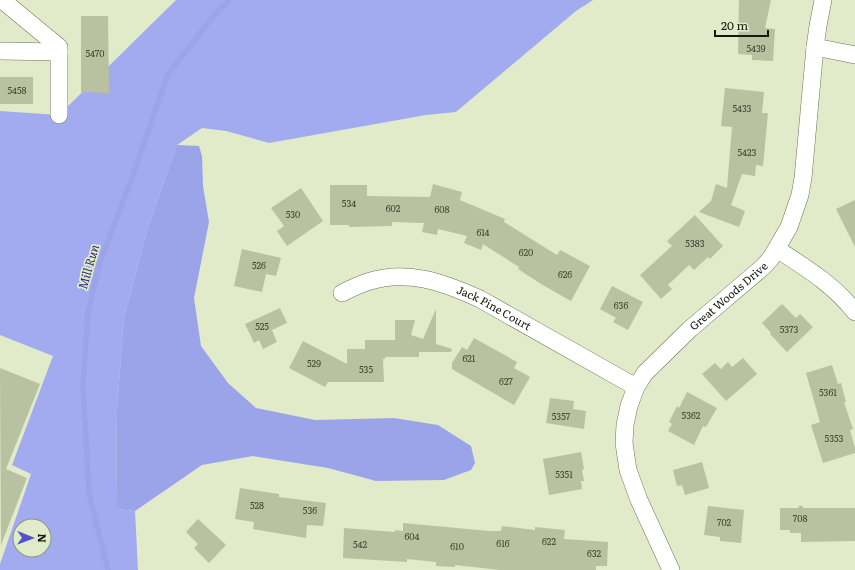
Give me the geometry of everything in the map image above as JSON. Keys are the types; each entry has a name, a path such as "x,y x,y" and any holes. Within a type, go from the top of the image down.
{"street":[{"path":"2,0 59,47 59,115"},
{"name":"Great Woods Drive","path":"671,570 631,483 624,443 625,425 629,406 636,387 645,373 665,352 763,267 777,249 789,227 800,195 803,178 815,47 823,0"},
{"path":"815,47 855,55"},
{"path":"0,52 59,52"},
{"path":"777,249 840,294 855,312"},
{"name":"Jack Pine Court","path":"342,293 367,282 386,278 413,276 438,281 463,290 480,299 636,387"}],"shaded area":[{"path":"176,0 593,0 576,11 456,112 426,115 269,143 226,131 202,128 177,145 148,227 124,317 117,408 116,509 135,511 138,570 0,570 0,564 12,529 12,558 52,558 52,518 16,518 31,474 12,465 53,356 0,335 0,111 59,115"},
{"path":"177,145 199,146 202,156 203,186 209,222 194,298 201,346 228,383 256,408 315,420 394,418 438,425 471,446 475,463 471,470 444,480 376,481 328,468 253,456 202,465 135,511 116,509 117,408 124,317 148,227"}],"building":[{"path":"739,0 771,0 765,28 775,29 773,61 752,60 752,55 738,54"},
{"path":"81,16 108,16 109,93 81,92"},
{"path":"0,77 33,77 33,104 0,104"},
{"path":"725,88 764,92 762,113 768,113 763,166 756,165 755,176 742,174 731,205 745,211 739,227 699,212 711,201 716,184 727,188 732,127 721,126"},
{"path":"433,184 462,192 460,200 505,219 504,222 557,255 560,250 590,266 571,301 541,284 518,269 519,267 483,244 481,250 464,243 467,236 438,229 437,235 422,232 424,223 392,222 392,226 349,227 349,225 330,225 330,185 367,185 367,196 430,197"},
{"path":"301,188 323,221 287,246 277,231 284,226 271,208"},
{"path":"855,200 855,247 836,209"},
{"path":"695,215 723,246 710,259 708,257 694,270 689,265 668,285 672,289 661,299 640,275 672,246 667,241"},
{"path":"242,249 281,258 276,276 266,274 262,292 234,286"},
{"path":"612,286 643,302 628,330 613,322 616,318 600,309"},
{"path":"782,304 796,318 800,314 813,327 787,352 762,323"},
{"path":"280,308 287,323 272,330 277,342 263,349 259,340 254,343 245,324"},
{"path":"436,309 436,344 452,349 451,352 419,352 419,357 385,357 385,359 383,359 384,382 328,382 325,387 289,368 303,341 347,364 347,349 365,349 365,340 395,340 395,320 415,320 411,335 423,339"},
{"path":"474,338 517,362 514,368 530,377 514,405 452,369 452,363 462,347 467,350"},
{"path":"743,358 757,374 726,401 702,374 715,363 721,369 728,362 732,367"},
{"path":"832,365 838,384 841,383 846,402 844,402 853,429 850,430 855,453 823,463 811,425 820,422 806,373"},
{"path":"0,368 40,384 6,469 27,478 1,545"},
{"path":"687,392 717,408 706,427 703,426 694,445 668,431 672,424 669,422 677,406 679,408"},
{"path":"550,398 574,401 573,409 586,411 584,429 546,423"},
{"path":"581,452 584,469 582,470 584,481 581,481 582,489 549,495 543,459"},
{"path":"702,462 709,488 685,495 682,485 677,486 673,470"},
{"path":"240,488 279,494 279,497 326,503 323,526 307,525 306,538 253,529 254,522 235,519"},
{"path":"800,505 804,508 855,508 855,541 801,542 801,533 790,533 790,530 780,530 780,508 798,508"},
{"path":"708,506 744,510 741,543 720,541 720,537 704,535"},
{"path":"198,519 226,545 209,563 194,548 198,544 186,532"},
{"path":"403,523 489,531 501,531 502,526 535,530 535,527 565,530 564,539 608,542 607,566 596,566 596,570 500,570 455,565 455,567 436,566 436,562 407,559 407,562 343,558 344,528 395,532 395,530 403,531"}],"waterway":[{"name":"Mill Run","path":"108,570 89,494 83,385 88,313 100,262 132,178 168,74 212,18 229,0"}]}
